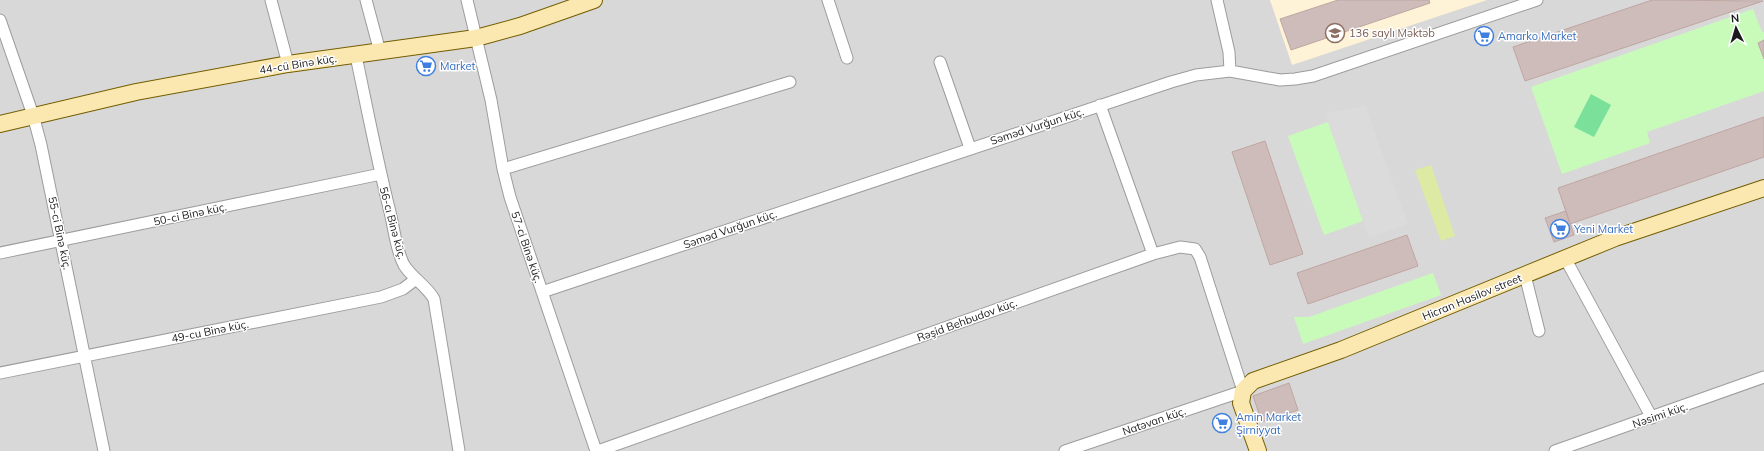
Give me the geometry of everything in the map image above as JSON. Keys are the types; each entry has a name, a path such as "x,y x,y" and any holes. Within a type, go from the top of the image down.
{"street":[{"path":"271,0 288,64"},
{"path":"366,0 380,52"},
{"name":"57-ci Binə küç.","path":"467,0 491,100 503,169 510,197 597,451"},
{"name":"44-cü Binə küç.","path":"0,124 33,115 136,92 288,64 356,56 476,38 520,26 561,6 594,0"},
{"path":"828,0 847,58"},
{"path":"1217,0 1229,52 1230,71"},
{"name":"Səməd Vurğun küç.","path":"542,292 1171,82 1196,75 1230,71 1280,80 1295,80 1313,76 1537,0"},
{"name":"55-ci Binə küç.","path":"0,20 33,115 62,241 104,451"},
{"name":"56-cı Binə küç.","path":"356,56 399,250 404,265 416,279 429,290 434,299 456,450"},
{"path":"940,62 970,148"},
{"path":"503,169 790,82"},
{"path":"1100,105 1153,254"},
{"name":"50-ci Binə küç.","path":"0,254 381,174"},
{"name":"Hicran Hasilov street","path":"1243,391 1253,381 1260,378 1341,350 1615,238 1764,188"},
{"name":"Rəşid Behbudov küç.","path":"597,451 1153,254 1180,246 1194,249 1200,257 1243,391"},
{"path":"1565,258 1652,418"},
{"path":"1525,275 1539,331"},
{"name":"49-cu Binə küç.","path":"0,373 381,297 403,289 416,279"},
{"name":"Nəsimi küç.","path":"1555,451 1652,418 1764,377"},
{"path":"1243,391 1241,397 1242,409 1258,451"},
{"name":"Natəvan küç.","path":"1065,451 1243,391"}],"shaded area":[{"path":"0,0 1764,0 1764,451 0,451"},
{"name":"136 saylı Məktəb","path":"1270,0 1487,0 1292,65"},
{"path":"1365,106 1408,224 1369,238 1325,113"}],"green space":[{"path":"1753,9 1762,32 1764,32 1764,91 1647,132 1650,143 1562,174 1531,87"},
{"path":"1591,94 1611,105 1594,137 1574,127"},
{"path":"1328,122 1363,221 1324,235 1288,136"},
{"path":"1431,165 1455,236 1441,241 1415,170"},
{"path":"1433,273 1441,295 1303,344 1294,317 1309,317"}],"building":[{"path":"1338,0 1429,0 1430,3 1291,50 1280,19"},
{"path":"1652,0 1763,1 1525,81 1513,47"},
{"path":"1764,40 1764,59 1758,43"},
{"path":"1764,117 1764,157 1570,224 1558,188"},
{"path":"1265,141 1303,254 1270,265 1232,152"},
{"path":"1566,211 1574,235 1554,242 1545,218"},
{"path":"1407,235 1418,266 1308,304 1297,273"},
{"path":"1289,383 1298,410 1262,422 1253,396"}],"place":[{"name":"136 saylı Məktəb","path":"1335,33"},
{"name":"Amarko Market","path":"1484,36"},
{"name":"Market","path":"426,66"},
{"name":"Yeni Market","path":"1560,229"},
{"name":"Amin Market Şirniyyat","path":"1222,423"}]}
